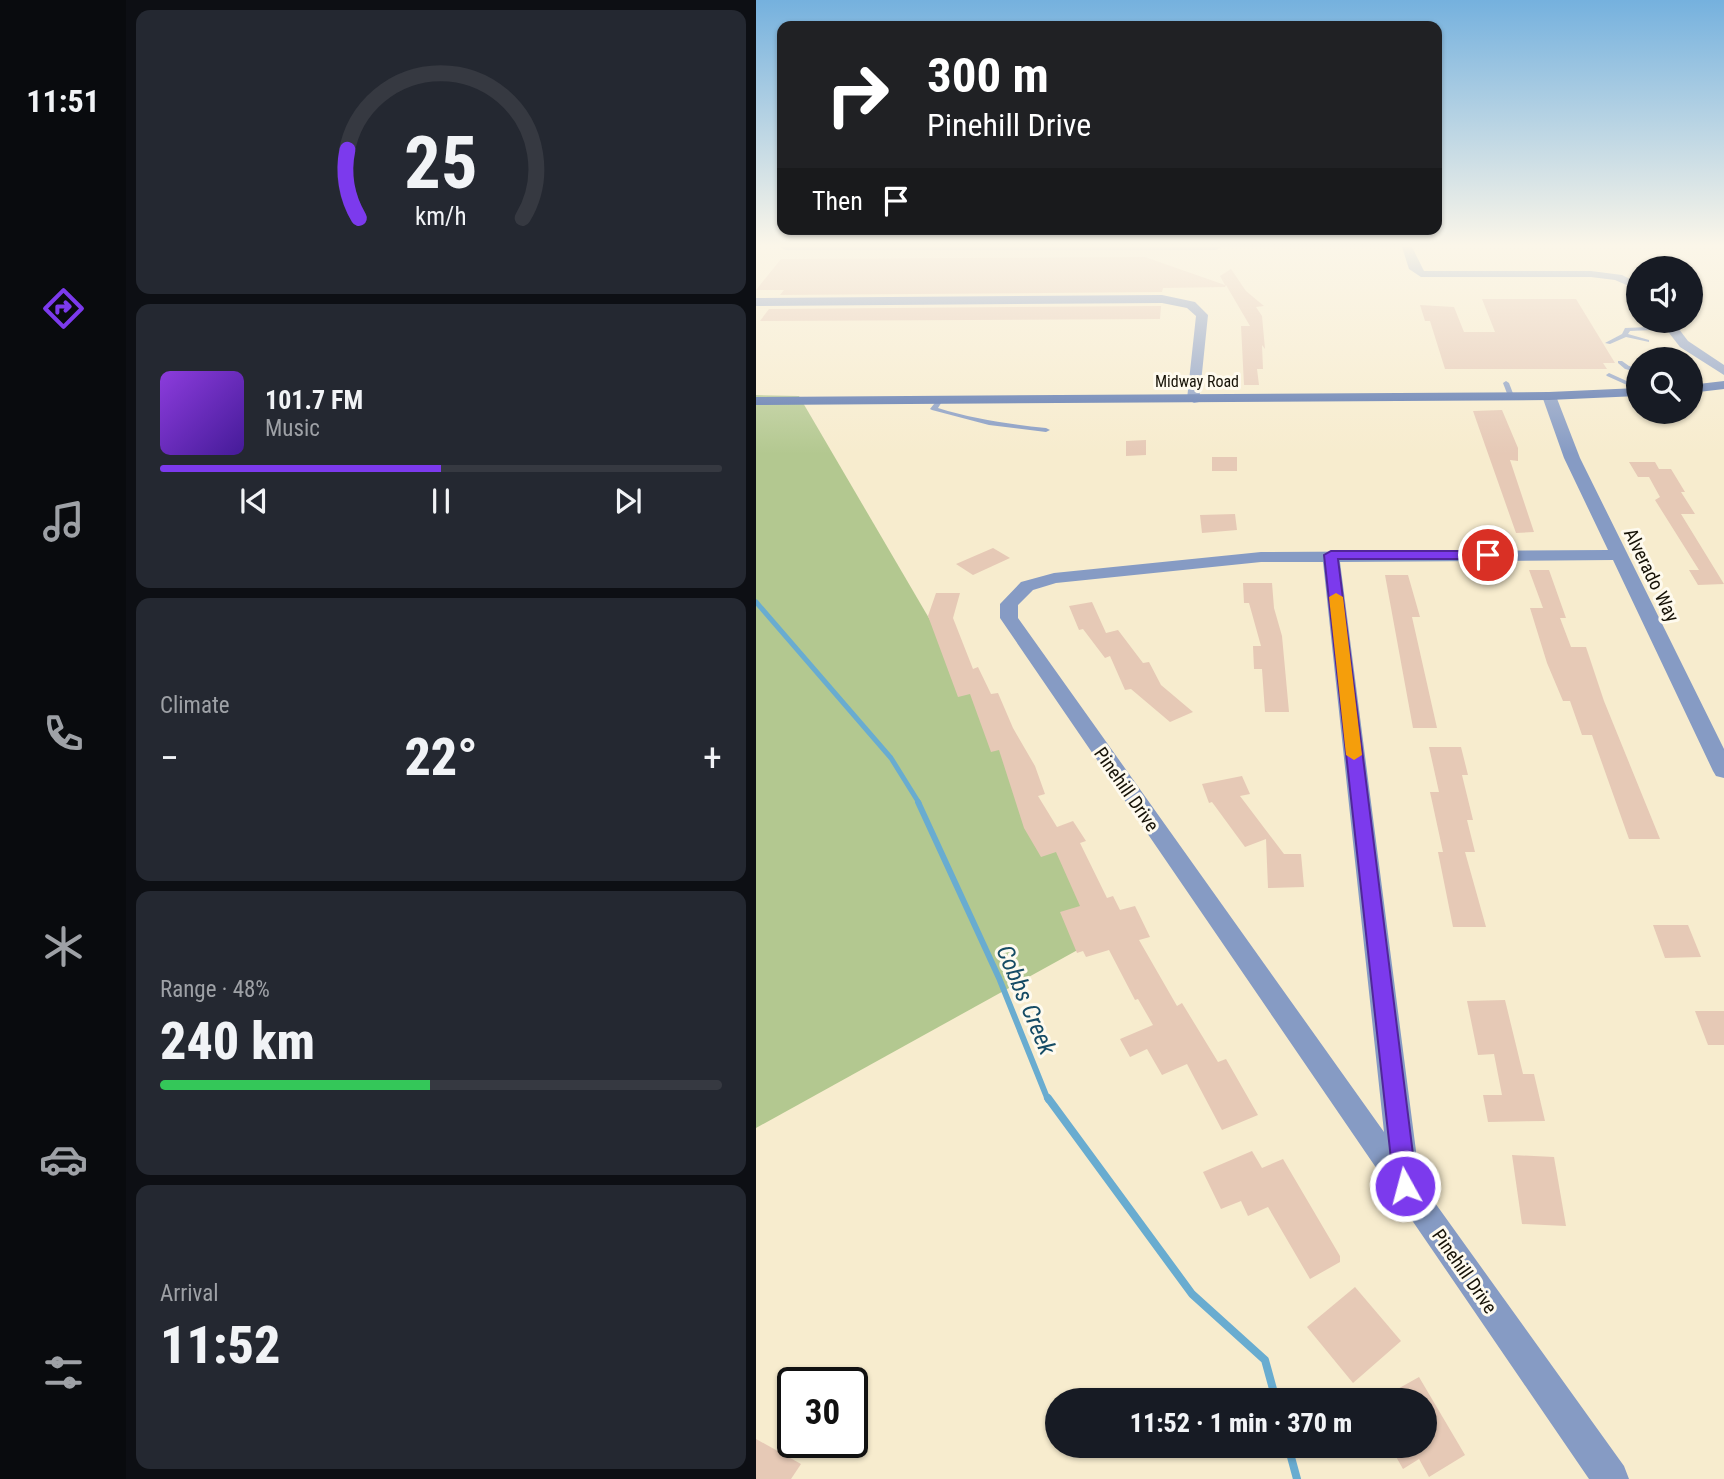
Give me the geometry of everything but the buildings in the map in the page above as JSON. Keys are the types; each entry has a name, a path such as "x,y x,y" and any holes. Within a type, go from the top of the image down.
{"street":[{"path":"1194,399 1202,316"},
{"path":"1677,333 1696,355 1724,370"},
{"path":"1703,387 1724,385"},
{"name":"Midway Road","path":"756,401 1194,399 1508,389 1549,396 1626,393"},
{"name":"Alverado Way","path":"1549,396 1572,458 1724,771"},
{"path":"1331,555 1405,1186"},
{"name":"Pinehill Drive","path":"1611,1479 1009,618 1009,604 1027,586 1054,578 1261,557 1619,555"}],"lane":[{"path":"1608,343 1625,335 1647,341"},
{"path":"1620,362 1626,367"},
{"path":"1609,375 1626,383"},
{"path":"940,400 934,409 962,418 991,425 1046,430"}],"green space":[{"path":"756,395 799,396 1112,931 756,1128"}],"waterway":[{"name":"Cobbs Creek","path":"756,602 891,758 919,803"},
{"name":"Cobbs Creek","path":"918,802 999,978 1048,1100"},
{"name":"Cobbs Creek","path":"1048,1098 1192,1294 1265,1360 1273,1388"},
{"name":"Cobbs Creek","path":"1291,1458 1297,1479"}],"slow traffic":[{"path":"1336,597 1354,755"}],"route":[{"path":"1405,1186 1331,555 1488,555"}]}
